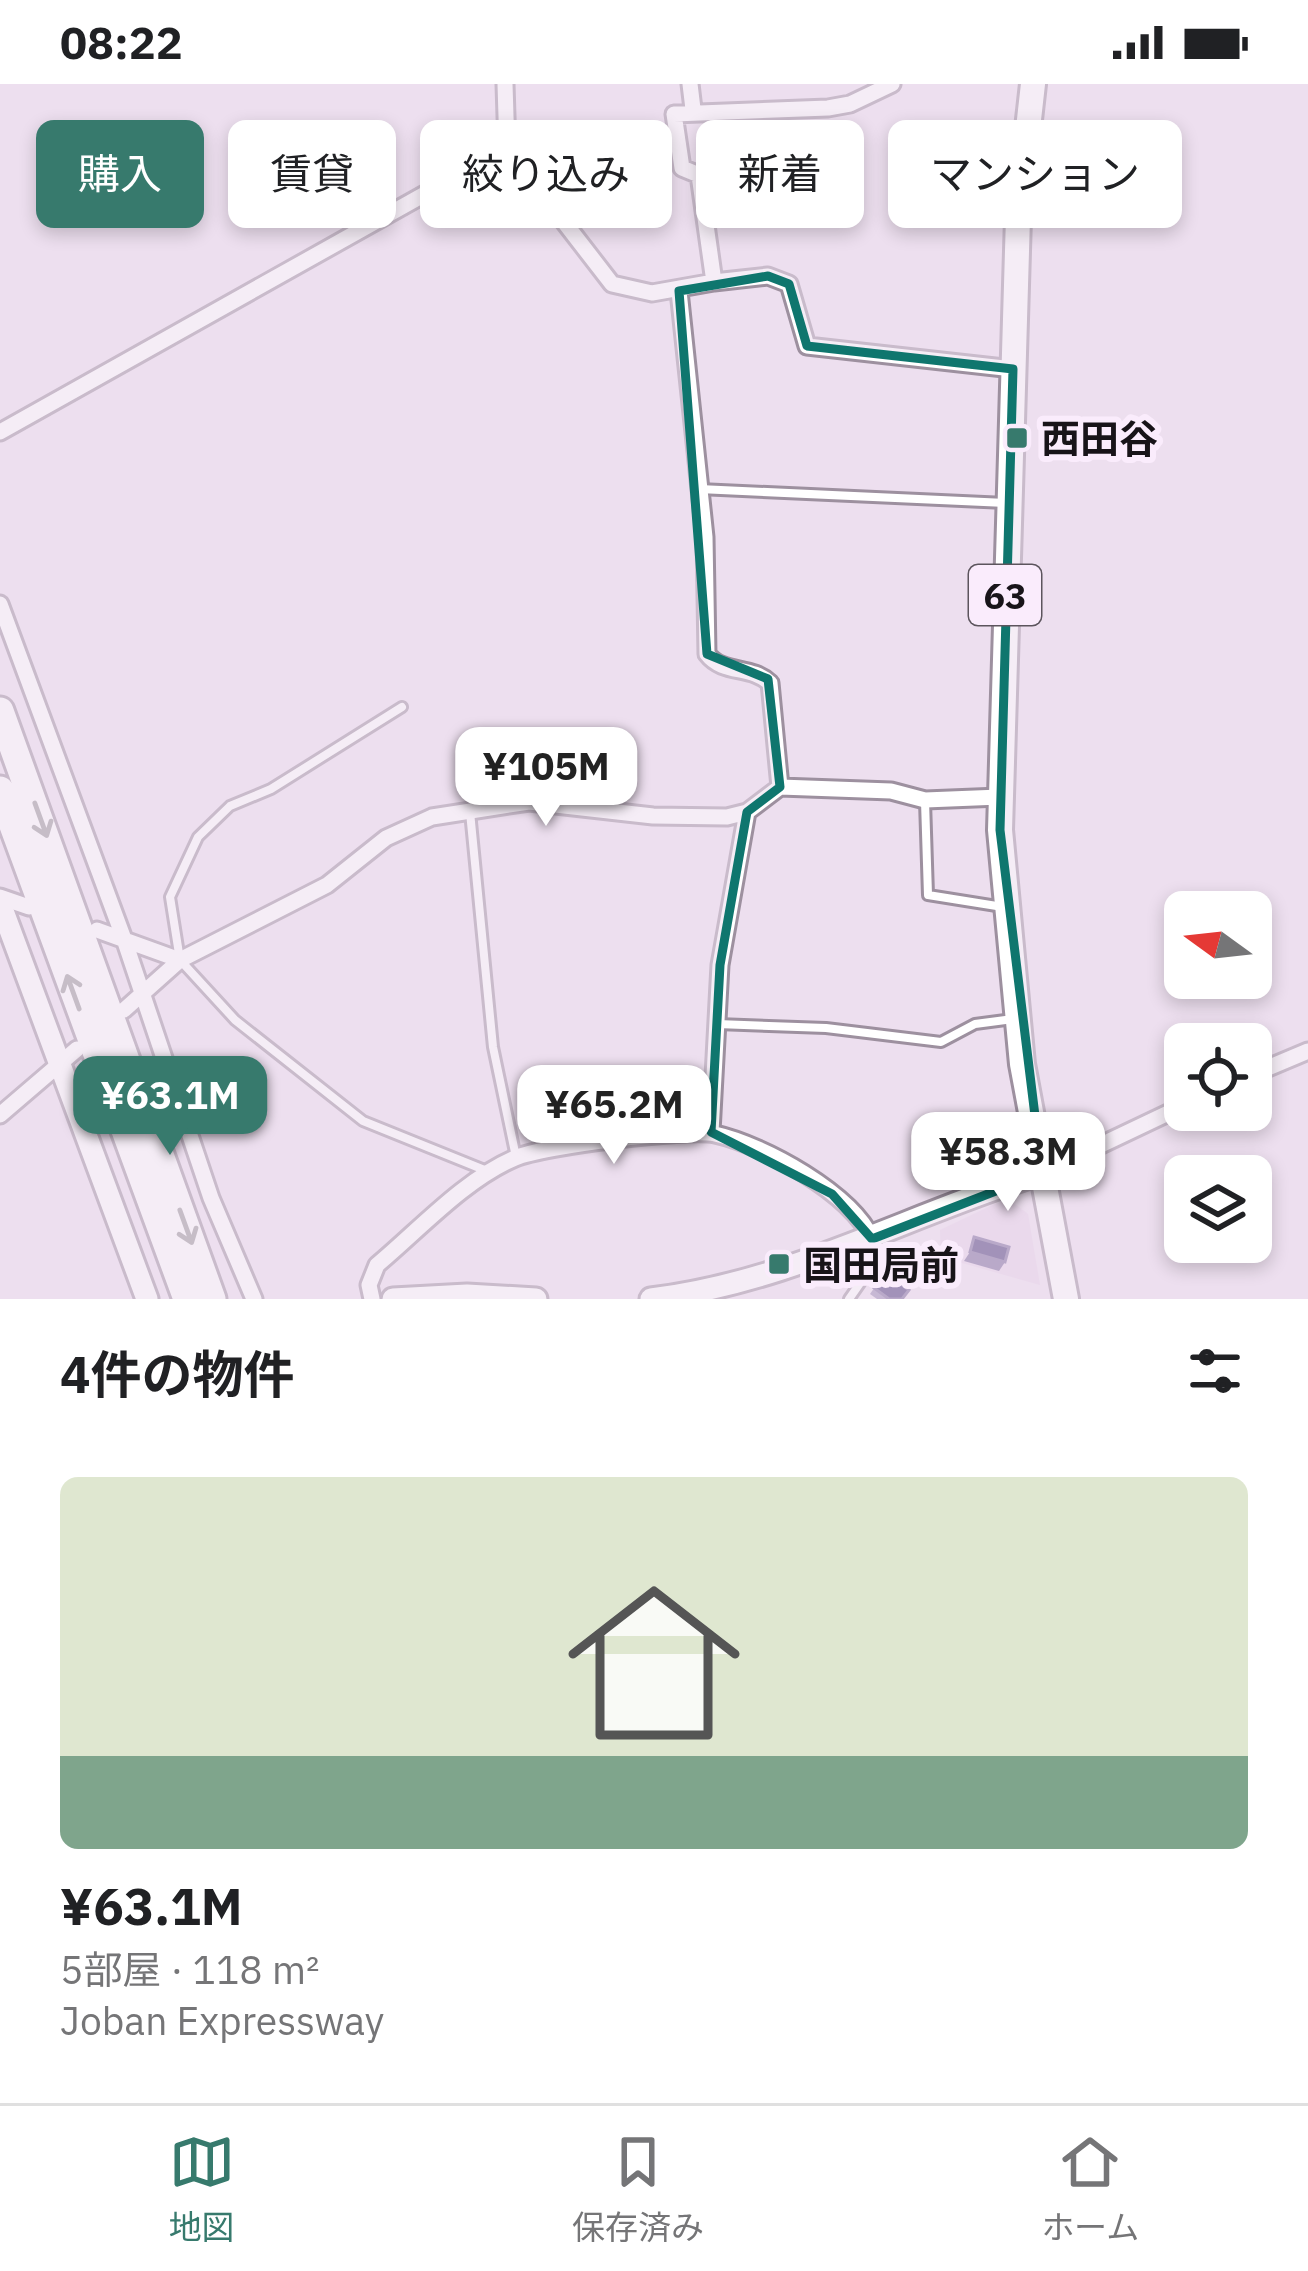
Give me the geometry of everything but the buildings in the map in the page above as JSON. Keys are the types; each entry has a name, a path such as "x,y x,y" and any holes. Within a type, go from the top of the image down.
{"highway":[{"path":"0,711 212,1299"},
{"path":"0,790 187,1299"}],"main road":[{"name":"63","path":"1033,84 1021,185 1000,797 1004,907 1016,1019 1066,1299"},
{"path":"0,900 56,1066 147,1299"},
{"path":"651,1299 774,1275 1042,1173"},
{"path":"393,1299 450,1294 536,1299"}],"street":[{"path":"505,84 506,120"},
{"path":"690,84 693,110"},
{"path":"713,282 699,175 682,168 674,114 828,108 850,104 892,84"},
{"path":"0,432 420,197"},
{"path":"569,228 612,284 652,293 768,276 789,284 807,346 1013,368"},
{"path":"679,291 699,489 707,654 721,667 752,671 770,683 780,787"},
{"path":"0,604 124,939 211,1198 254,1299"},
{"path":"124,1010 180,959 327,886 408,826 470,810 530,802 671,817 747,812 780,787 891,791 925,800 1000,797"},
{"path":"711,1132 715,1024 747,812"},
{"path":"0,900 29,907"},
{"path":"97,930 180,959"},
{"path":"0,1115 77,1048"},
{"path":"1272,1066 1308,1051"},
{"path":"1042,1173 1164,1115"},
{"path":"372,1299 369,1285 377,1264 488,1172 556,1144 711,1132 757,1148 832,1194 854,1210 872,1239"}],"lane":[{"path":"699,489 1008,503"},
{"path":"401,707 271,789 230,806 198,837 170,898 180,959 249,1032 363,1121 488,1172"},
{"path":"925,800 928,895 1004,907"},
{"path":"470,810 494,1047 515,1157"},
{"path":"715,1024 826,1028 941,1042 975,1024 1016,1019"},
{"path":"849,1299 872,1266 872,1239"}],"highlighted area":[{"path":"768,276 789,284 807,346 1013,369 1000,830 1042,1173 872,1239 832,1194 711,1132 720,965 747,812 780,787 768,679 707,654 679,291"}],"shaded area":[{"path":"1007,1198 1028,1214 1040,1285 941,1257 940,1230"}],"place":[{"name":"西田谷","path":"1017,438"},
{"name":"国田局前","path":"779,1264"}]}
